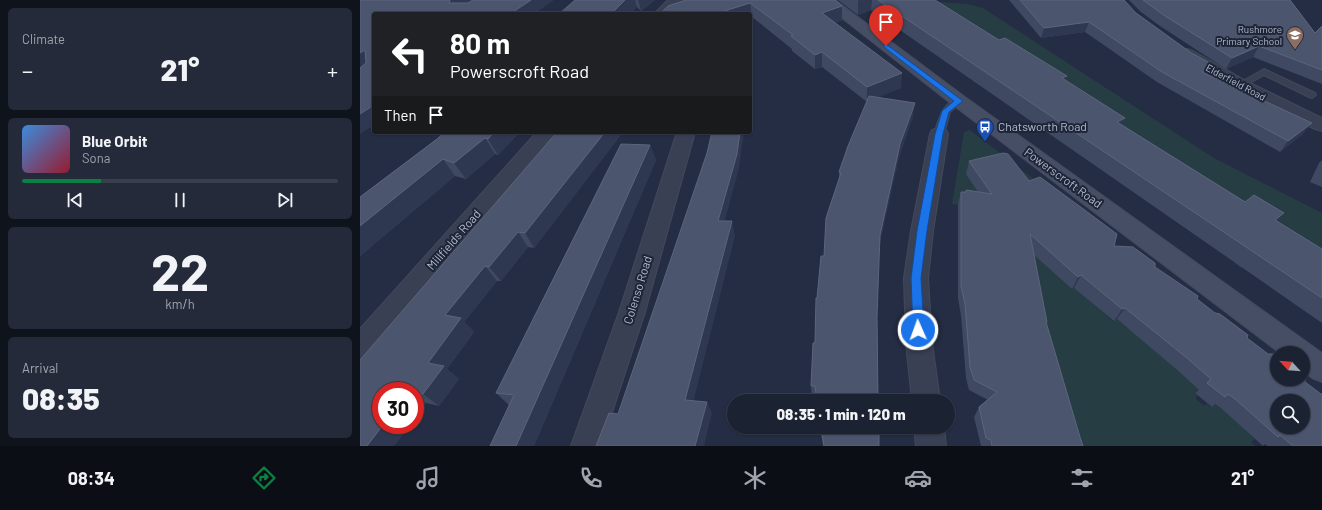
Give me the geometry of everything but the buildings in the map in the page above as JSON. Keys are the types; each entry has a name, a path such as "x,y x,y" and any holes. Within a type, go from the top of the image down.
{"street":[{"path":"663,12 677,0"},
{"name":"Powerscroft Road","path":"826,0 959,101 1291,346"},
{"name":"Elderfield Road","path":"1173,46 1240,85 1322,125"},
{"name":"Millfields Road","path":"360,348 546,134"},
{"name":"Colenso Road","path":"586,446 632,312 685,134"},
{"path":"925,394 919,343 916,278 922,231 939,134"},
{"name":"Powerscroft Road","path":"1310,360 1322,369"},
{"path":"930,434 931,446"}],"lane":[{"path":"1240,85 1264,72 1312,95"},
{"path":"939,134 946,111 959,101"}],"shaded area":[{"path":"908,0 967,4 983,8 1214,158 1322,213 1322,275 1273,242 1241,268 1235,263 1255,248"},
{"path":"970,130 1044,187 1075,287 1113,321 1117,319 1127,328 1136,322 1169,363 1199,390 1195,393 1198,396 1195,398 1204,406 1207,404 1211,407 1215,404 1221,409 1240,392 1247,432 1255,439 1251,442 1255,446 1071,446 963,205 952,204 964,132"}],"place":[{"name":"Rushmore Primary School","path":"1295,50"},
{"name":"Chatsworth Road","path":"985,142"}],"route":[{"path":"886,46 959,101 946,111 939,134 922,231 916,278 918,330"}]}
